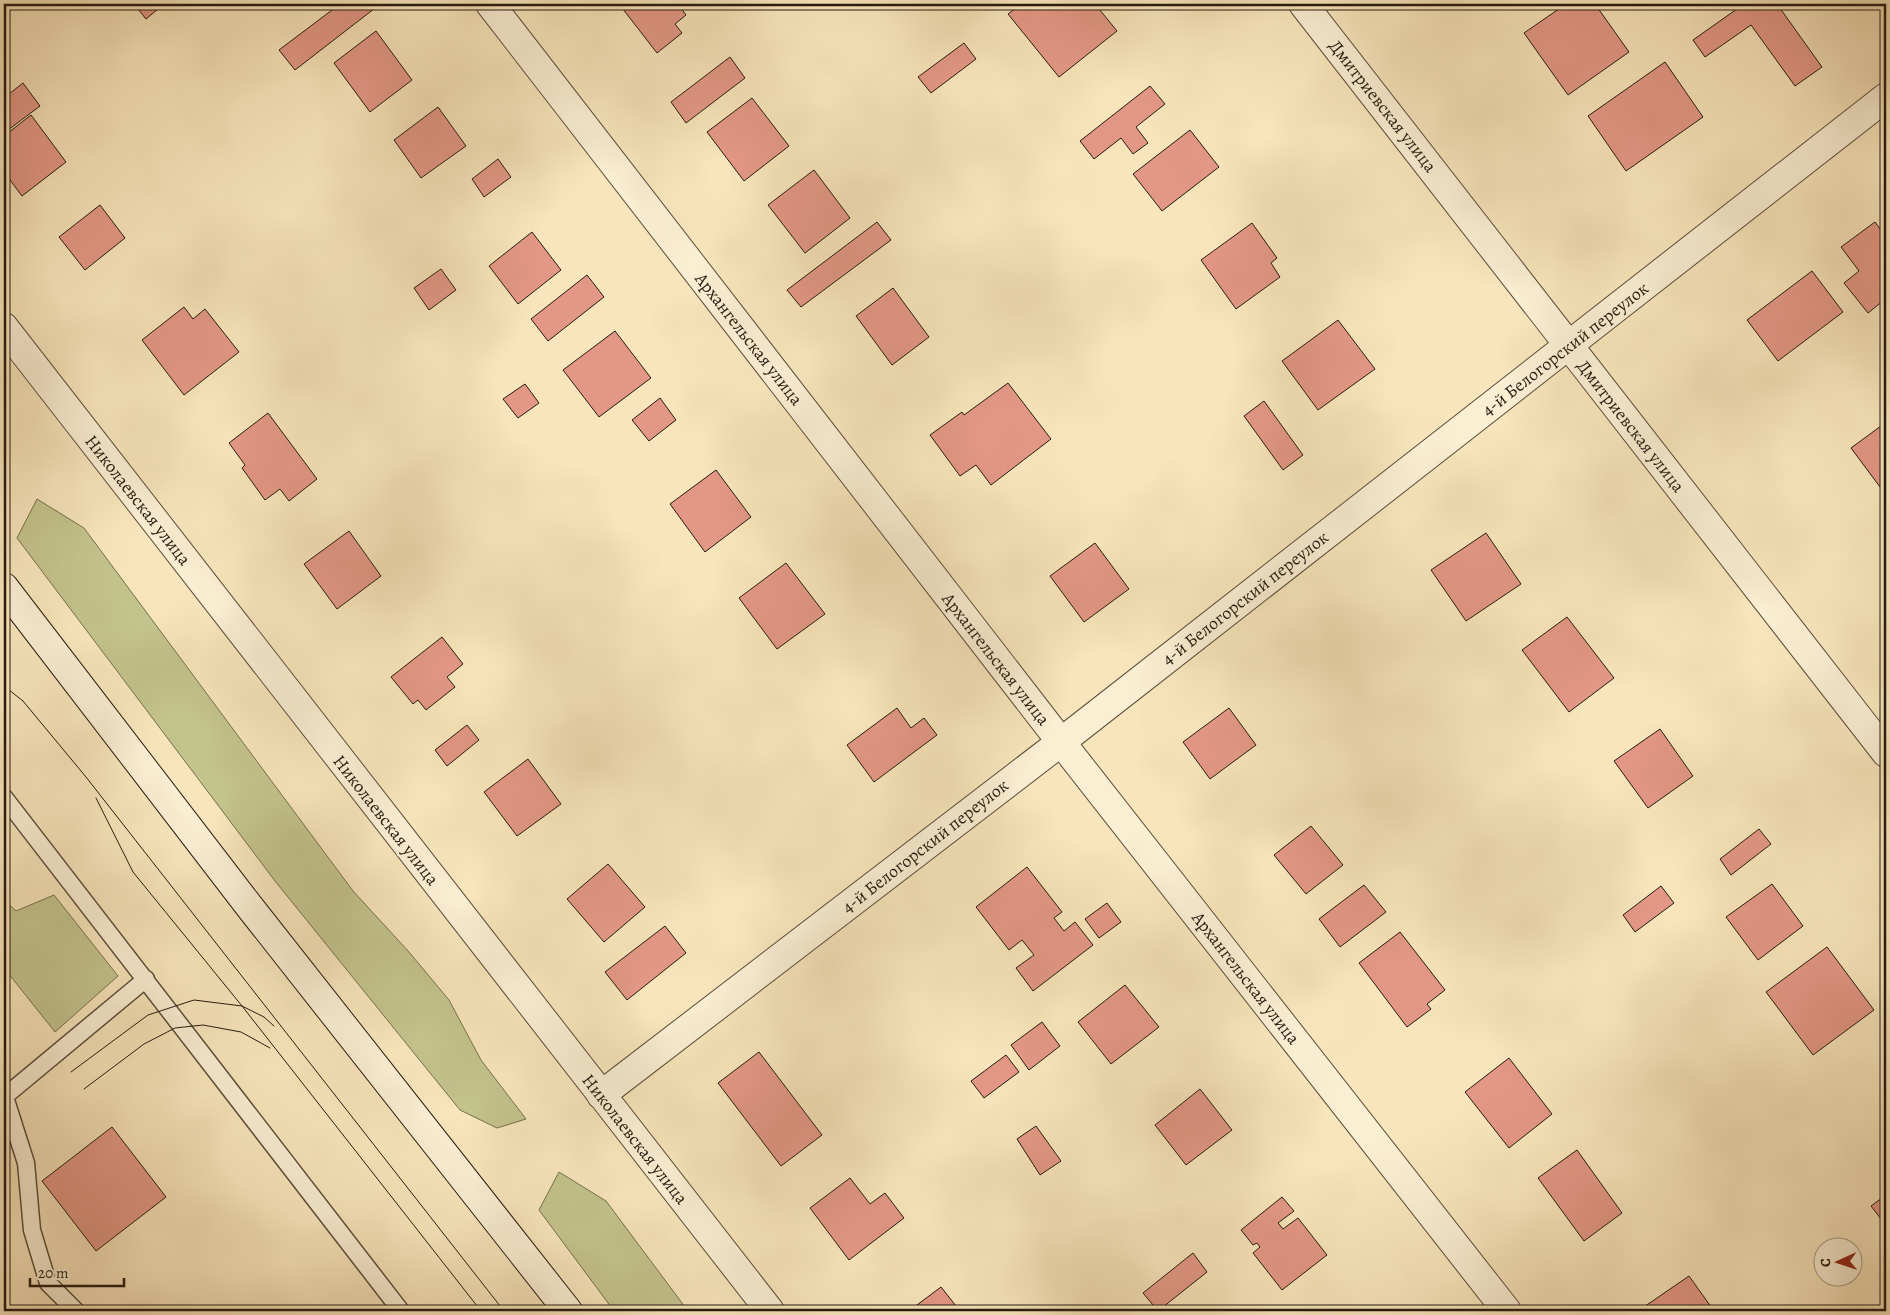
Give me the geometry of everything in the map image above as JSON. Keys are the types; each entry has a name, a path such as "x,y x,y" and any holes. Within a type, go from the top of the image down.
{"street":[{"name":"Архангельская улица","path":"490,4 1061,742 1507,1311"},
{"name":"Дмитриевская улица","path":"1303,4 1886,754"},
{"name":"4-й Белогорский переулок","path":"601,1095 1061,742 1886,98"},
{"name":"Николаевская улица","path":"4,328 770,1311"},
{"path":"4,587 249,906 568,1311"}],"lane":[{"path":"4,797 146,978 401,1311"},
{"path":"76,1311 48,1283 32,1230 26,1162 4,1096 146,978"}],"green space":[{"path":"37,499 84,528 353,891 409,952 449,1000 481,1060 526,1119 497,1128 460,1110 275,881 17,538"},
{"path":"54,895 118,976 55,1032 4,968 4,900 16,911"},
{"path":"559,1172 606,1201 688,1311 614,1311 539,1210"}],"building":[{"path":"134,4 164,4 146,19"},
{"path":"340,4 379,5 295,70 279,50"},
{"path":"619,4 678,4 686,15 675,24 682,33 657,53"},
{"path":"1021,4 1095,4 1117,31 1059,77 1008,14"},
{"path":"1566,4 1595,4 1629,52 1568,95 1524,33"},
{"path":"1744,4 1777,4 1822,67 1795,86 1751,25 1705,57 1693,40"},
{"path":"376,31 412,80 370,112 334,63"},
{"path":"964,43 976,59 931,93 918,77"},
{"path":"730,57 745,78 686,123 671,102"},
{"path":"1665,62 1703,117 1626,171 1588,116"},
{"path":"23,83 40,106 4,133 4,98"},
{"path":"1150,86 1165,104 1136,127 1148,143 1133,154 1121,138 1094,159 1080,141"},
{"path":"752,98 789,146 744,181 707,132"},
{"path":"438,107 466,146 421,178 394,140"},
{"path":"31,115 66,162 22,196 4,172 4,136"},
{"path":"1190,130 1219,167 1162,211 1133,174"},
{"path":"498,159 511,177 484,197 472,179"},
{"path":"814,170 850,218 805,253 768,205"},
{"path":"100,205 125,238 85,270 59,237"},
{"path":"877,222 891,240 801,307 787,290"},
{"path":"1875,222 1886,237 1886,306 1883,301 1868,313 1844,283 1859,271 1841,247"},
{"path":"1252,223 1277,258 1271,263 1280,277 1236,309 1201,260"},
{"path":"532,232 561,270 518,304 489,266"},
{"path":"441,269 456,290 429,310 414,288"},
{"path":"1812,271 1843,312 1778,361 1747,320"},
{"path":"587,275 604,297 548,341 531,319"},
{"path":"893,288 929,337 892,365 856,316"},
{"path":"184,307 193,319 205,309 239,352 184,395 142,340"},
{"path":"1338,320 1375,369 1318,410 1282,361"},
{"path":"615,331 651,378 599,417 563,370"},
{"path":"1008,383 1051,439 991,485 976,465 960,476 930,435 962,412 964,415"},
{"path":"525,384 539,403 518,418 503,399"},
{"path":"660,398 676,420 649,441 632,420"},
{"path":"1264,401 1303,455 1283,470 1244,416"},
{"path":"268,413 317,479 289,501 280,489 265,500 242,468 245,465 229,443"},
{"path":"1881,426 1886,433 1886,495 1851,448"},
{"path":"716,470 751,517 705,552 670,504"},
{"path":"349,531 381,576 337,609 304,564"},
{"path":"1486,533 1521,584 1466,621 1431,570"},
{"path":"1095,543 1129,589 1084,622 1050,576"},
{"path":"786,563 825,614 777,649 739,598"},
{"path":"1567,617 1614,678 1569,712 1522,650"},
{"path":"442,637 463,664 447,677 455,687 426,710 418,700 413,704 391,677"},
{"path":"897,708 911,728 924,718 937,735 874,782 847,745"},
{"path":"1229,708 1256,745 1210,779 1183,742"},
{"path":"467,725 479,740 447,766 435,750"},
{"path":"1660,729 1693,776 1648,808 1614,761"},
{"path":"528,759 561,804 517,836 484,792"},
{"path":"1311,826 1343,865 1306,894 1274,855"},
{"path":"1759,829 1771,844 1731,875 1720,859"},
{"path":"608,864 645,907 604,942 567,899"},
{"path":"1027,867 1062,912 1054,918 1064,931 1075,922 1093,945 1033,991 1016,968 1034,955 1022,940 1009,950 976,907"},
{"path":"1772,884 1803,926 1758,960 1726,917"},
{"path":"1364,885 1386,912 1340,947 1319,919"},
{"path":"1661,886 1674,903 1635,932 1623,915"},
{"path":"1107,903 1121,922 1099,938 1085,919"},
{"path":"665,926 686,953 627,1000 605,972"},
{"path":"1400,932 1445,990 1427,1004 1431,1009 1407,1027 1359,963"},
{"path":"1827,947 1874,1010 1813,1055 1766,992"},
{"path":"1125,985 1159,1027 1111,1064 1078,1022"},
{"path":"1042,1022 1060,1046 1029,1070 1011,1045"},
{"path":"759,1052 822,1135 781,1166 718,1083"},
{"path":"1006,1055 1019,1072 984,1098 971,1081"},
{"path":"1509,1058 1552,1114 1509,1148 1465,1092"},
{"path":"1200,1089 1232,1130 1186,1165 1155,1125"},
{"path":"1036,1126 1061,1161 1040,1175 1017,1139"},
{"path":"112,1127 166,1197 96,1251 42,1181"},
{"path":"1577,1150 1622,1213 1584,1241 1538,1178"},
{"path":"850,1178 870,1204 885,1193 904,1218 849,1260 810,1208"},
{"path":"1886,1195 1886,1221 1884,1223 1871,1206"},
{"path":"1282,1197 1294,1211 1278,1223 1283,1229 1298,1218 1327,1255 1282,1290 1253,1253 1260,1247 1257,1243 1253,1245 1241,1230"},
{"path":"1193,1253 1207,1272 1158,1311 1143,1293"},
{"path":"1689,1276 1714,1311 1638,1311"},
{"path":"941,1287 960,1311 909,1311"}],"tram line":[{"path":"4,686 23,701 86,777 504,1311"},
{"path":"96,798 133,872 242,1006 481,1311"},
{"path":"71,1072 148,1015 194,1000 242,1006 264,1017 274,1026"},
{"path":"84,1089 144,1044 175,1028 203,1025 241,1032 270,1048"}]}
